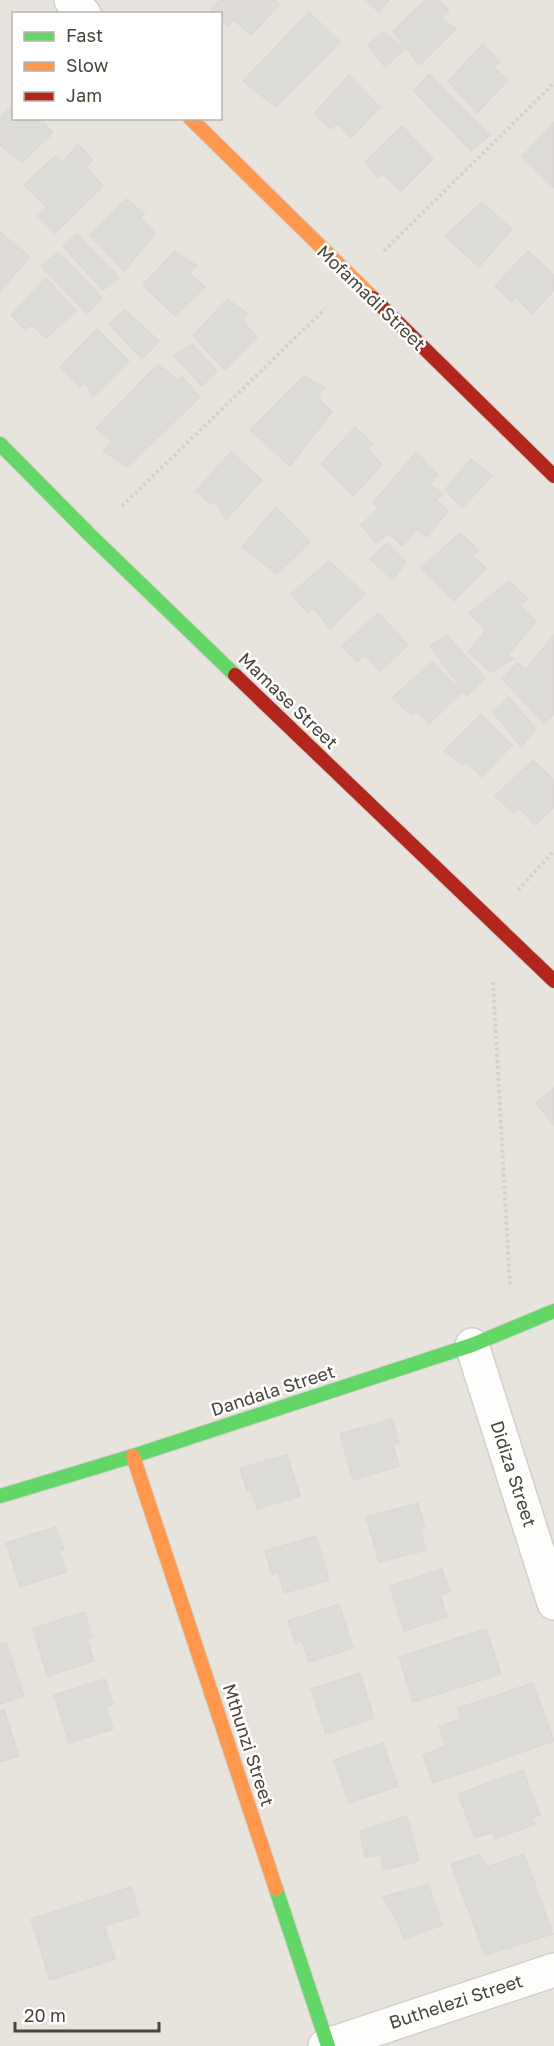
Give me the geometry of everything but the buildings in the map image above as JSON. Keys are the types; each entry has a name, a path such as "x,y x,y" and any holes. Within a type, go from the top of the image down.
{"street":[{"path":"71,0 82,12"},
{"name":"Mofamadi Street","path":"192,120 554,476"},
{"name":"Mamase Street","path":"0,444 91,536 554,981"},
{"name":"Dandala Street","path":"0,1496 133,1456 472,1345 554,1311"},
{"name":"Didiza Street","path":"472,1345 554,1603"},
{"name":"Mthunzi Street","path":"133,1456 327,2046"},
{"name":"Buthelezi Street","path":"327,2046 554,1970"}],"path":[{"path":"512,1330 490,920 554,851"}],"shaded area":[{"path":"0,0 554,0 554,2046 0,2046"}],"traffic: fast":[{"path":"0,444 91,536 235,675"},
{"path":"0,1496 133,1456 472,1345 554,1311"},
{"path":"276,1889 328,2046"}],"traffic: slow":[{"path":"192,120 373,298"},
{"path":"133,1456 276,1889"}],"traffic: jam":[{"path":"373,298 554,476"},
{"path":"235,675 554,981"}]}
